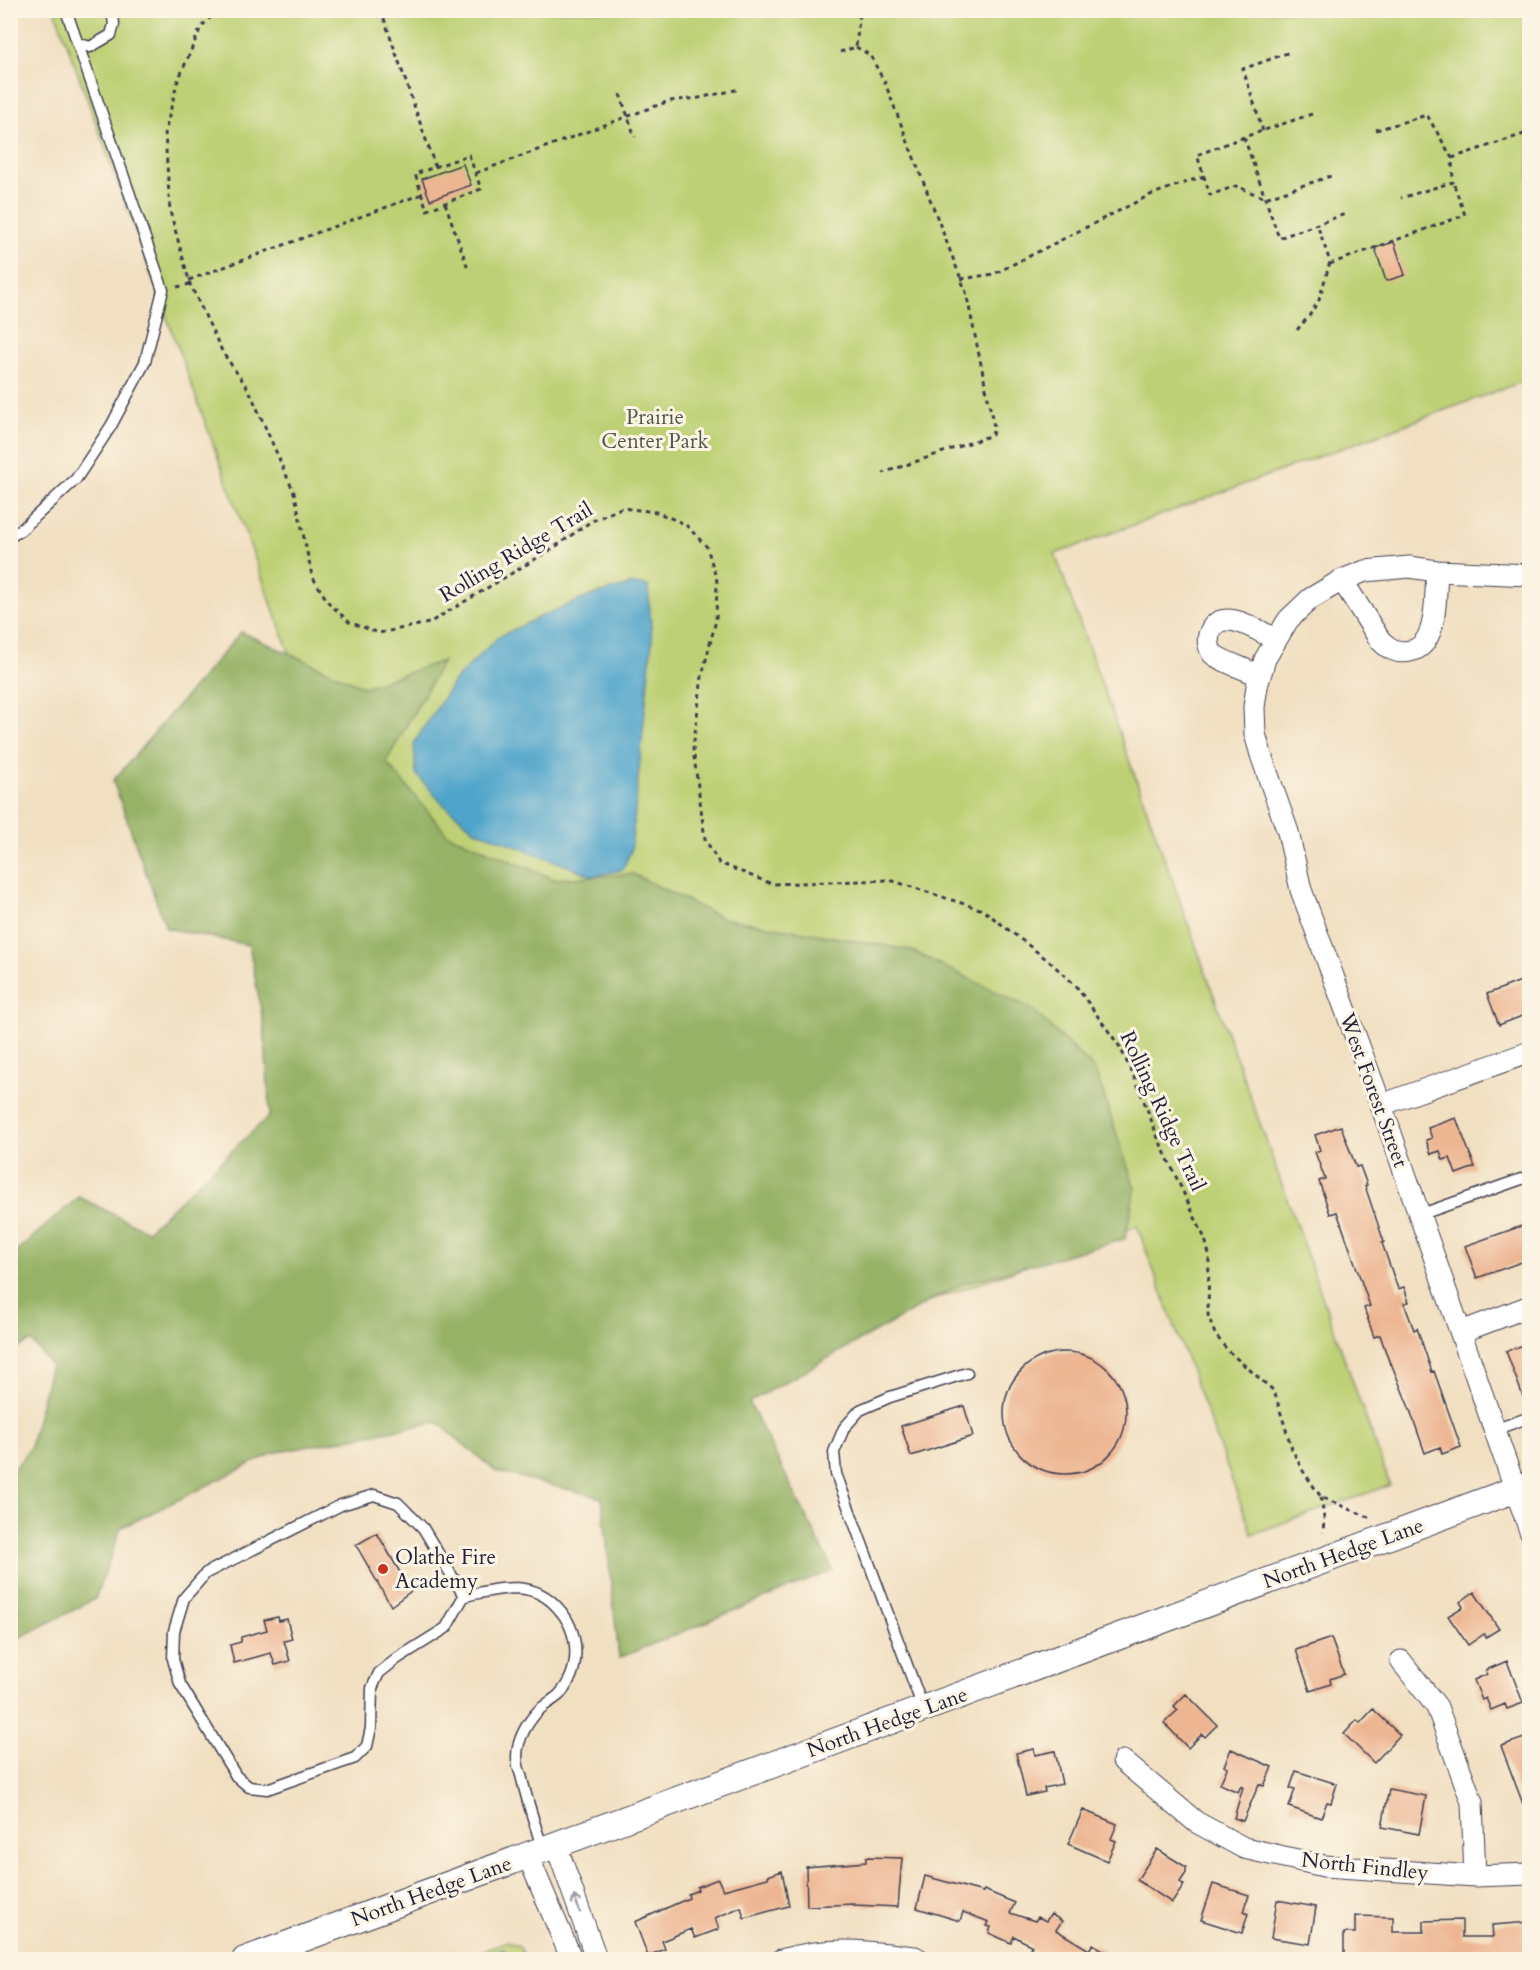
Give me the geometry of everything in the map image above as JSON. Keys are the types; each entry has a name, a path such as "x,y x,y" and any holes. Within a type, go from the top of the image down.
{"street":[{"name":"West Forest Street","path":"1530,575 1437,571 1409,567 1365,571 1342,580 1310,599 1287,620 1265,659 1258,681 1254,707 1255,734 1288,832 1307,906 1381,1105 1494,1430 1522,1487 1530,1531"},
{"path":"1342,580 1380,640 1388,649 1401,653 1415,650 1425,641 1432,629 1437,571"},
{"path":"1258,681 1214,654 1209,645 1208,635 1212,627 1221,620 1231,619 1275,639"},
{"path":"1381,1105 1530,1052"},
{"path":"1461,1332 1530,1306"},
{"name":"North Hedge Lane","path":"245,1959 1522,1487"},
{"path":"1401,1661 1437,1707 1472,1802 1475,1876"},
{"name":"North Findley","path":"1123,1761 1196,1822 1244,1848 1324,1866 1475,1876 1530,1874"},
{"path":"542,1850 572,1959"},
{"path":"542,1850 594,1952 594,1959"},
{"path":"781,1959 808,1952 857,1950 920,1959"}],"lane":[{"path":"10,537 22,529 76,479 111,426 145,362 163,290 66,10"},
{"path":"77,43 90,47 111,35 114,24 112,10"},
{"path":"1419,1215 1530,1176"},
{"path":"923,1708 836,1474 834,1452 843,1428 860,1410 890,1397 968,1374"},
{"path":"1494,1430 1530,1417"},
{"path":"464,1596 423,1528 398,1503 374,1495 341,1505 206,1573 184,1598 174,1631 173,1659 180,1684 236,1776 249,1787 267,1789 355,1758 367,1746 371,1728 372,1688 379,1673 398,1658 446,1628 464,1596 498,1589 524,1588 549,1597 568,1618 576,1647 573,1674 559,1695 539,1710 523,1731 517,1757 542,1850"}],"path":[{"name":"Rolling Ridge Trail","path":"218,10 201,27 177,83 165,133 170,210 189,280 223,353 249,390 295,495 312,576 328,602 349,622 379,633 429,623 552,549 590,522 621,508 656,512 685,524 707,547 717,581 716,620 702,676 693,749 705,839 719,863 772,884 890,880 983,910 1050,962 1076,986 1120,1047 1158,1138 1205,1239 1209,1254 1208,1315 1215,1334 1228,1351 1275,1391 1292,1449 1321,1497 1324,1518 1323,1533"},
{"path":"381,10 435,166"},
{"path":"856,47 860,10"},
{"path":"840,52 856,47 870,55 885,82 966,292 994,427 992,435 883,473"},
{"path":"1263,131 1243,69 1290,52"},
{"path":"476,173 669,101 699,98 740,89"},
{"path":"620,94 635,137"},
{"path":"1312,114 1197,155 1210,195 1236,186 1265,198 1334,175"},
{"path":"1330,264 1465,215 1453,182 1452,158 1427,115 1376,130"},
{"path":"1452,158 1530,132"},
{"path":"1244,137 1279,238 1348,213"},
{"path":"469,155 482,189 427,210 415,174 435,166 469,155"},
{"path":"961,279 994,274 1150,195 1204,176"},
{"path":"1401,198 1453,182"},
{"path":"189,280 422,194"},
{"path":"445,203 470,271"},
{"path":"1297,330 1319,300 1330,264 1317,224"},
{"path":"1321,1497 1371,1518"}],"green space":[{"name":"Prairie Center Park","path":"55,11 1529,11 1529,379 1055,554 1390,1485 1252,1534 1137,1226 573,1430"},
{"path":"241,632 364,687 443,661 386,762 447,834 554,879 633,874 722,918 910,950 1032,1009 1095,1070 1135,1188 1125,1239 961,1284 749,1402 833,1570 619,1658 602,1498 495,1471 437,1422 273,1453 121,1528 95,1599 11,1642 11,1473 29,1450 51,1365 31,1341 11,1352 11,1256 79,1197 147,1231 270,1115 264,1026 249,945 166,928 113,781"},
{"path":"507,1941 519,1946 525,1959 461,1960"}],"water":[{"path":"633,584 648,586 652,641 631,851 622,870 593,876 475,830 443,804 416,774 414,743 455,680 498,637 590,596"},
{"path":"504,1948 508,1959 475,1959"}],"building":[{"path":"463,164 471,185 430,200 422,179"},
{"path":"1394,242 1405,275 1386,281 1375,248"},
{"path":"1521,981 1530,1002 1530,1013 1499,1025 1487,994"},
{"path":"1456,1118 1475,1167 1456,1174 1450,1158 1443,1160 1440,1151 1431,1154 1426,1140 1432,1138 1428,1128"},
{"path":"1341,1126 1356,1167 1360,1166 1398,1289 1404,1287 1409,1302 1404,1303 1414,1330 1417,1328 1461,1447 1442,1454 1440,1447 1425,1453 1380,1335 1374,1337 1364,1308 1370,1306 1337,1212 1330,1214 1319,1181 1325,1179 1315,1152 1320,1150 1315,1135"},
{"path":"1530,1223 1530,1259 1477,1278 1465,1246"},
{"path":"1530,1343 1530,1410 1528,1410 1506,1351"},
{"path":"1065,1352 1088,1357 1099,1362 1108,1370 1116,1379 1121,1390 1126,1413 1121,1436 1116,1447 1108,1456 1099,1464 1088,1469 1065,1474 1042,1469 1031,1464 1022,1456 1014,1447 1009,1436 1004,1413 1009,1390 1014,1379 1022,1370 1031,1362 1042,1357"},
{"path":"964,1406 973,1436 911,1456 901,1426"},
{"path":"377,1533 411,1591 391,1606 356,1545"},
{"path":"1474,1592 1499,1629 1486,1637 1484,1634 1468,1645 1448,1616 1463,1607 1460,1602"},
{"path":"278,1617 279,1621 287,1619 292,1639 284,1641 290,1661 275,1665 271,1653 234,1663 230,1645 241,1642 241,1637 267,1630 264,1620"},
{"path":"1331,1638 1344,1674 1330,1679 1331,1684 1310,1691 1296,1650"},
{"path":"1507,1661 1523,1703 1507,1709 1505,1704 1491,1710 1486,1698 1482,1700 1474,1680 1487,1674 1486,1670"},
{"path":"1186,1694 1217,1725 1205,1737 1202,1734 1188,1748 1164,1723 1178,1710 1174,1706"},
{"path":"1373,1709 1400,1735 1374,1763 1344,1734 1357,1720 1360,1723"},
{"path":"1530,1736 1530,1816 1528,1817 1501,1746"},
{"path":"1034,1749 1035,1755 1055,1751 1062,1784 1044,1788 1045,1792 1026,1796 1016,1753"},
{"path":"1231,1749 1272,1767 1264,1786 1259,1784 1243,1821 1234,1818 1243,1787 1241,1786 1238,1792 1220,1784 1227,1768 1224,1766"},
{"path":"1296,1771 1337,1784 1331,1803 1327,1802 1321,1818 1289,1807 1295,1789 1290,1788"},
{"path":"1389,1789 1426,1796 1419,1834 1382,1827"},
{"path":"1083,1810 1117,1824 1111,1839 1116,1841 1107,1861 1068,1844"},
{"path":"1157,1849 1186,1867 1186,1873 1180,1882 1184,1885 1172,1903 1137,1880"},
{"path":"866,1857 902,1858 898,1907 854,1904 807,1906 806,1867 866,1862"},
{"path":"782,1871 789,1906 744,1918 741,1907 715,1918 719,1929 695,1938 691,1929 662,1941 665,1949 648,1956 635,1922 689,1898 688,1894 698,1890 697,1887 718,1879 723,1890 768,1878"},
{"path":"925,1876 983,1892 984,1890 1015,1903 1010,1913 1035,1921 1038,1917 1046,1921 1051,1914 1062,1921 1056,1930 1089,1950 1093,1944 1118,1959 1053,1959 1040,1952 1039,1954 1030,1948 1032,1946 1014,1936 1011,1943 989,1933 991,1927 987,1926 989,1922 963,1912 960,1921 917,1908"},
{"path":"1213,1884 1249,1895 1244,1912 1248,1914 1242,1933 1201,1920"},
{"path":"1277,1900 1316,1907 1310,1944 1271,1938"},
{"path":"1355,1916 1393,1917 1393,1932 1424,1932 1424,1921 1462,1920 1462,1937 1493,1937 1492,1925 1530,1922 1530,1959 1344,1959 1344,1933 1355,1933"}],"place":[{"name":"Olathe Fire Academy","path":"383,1569"}]}
